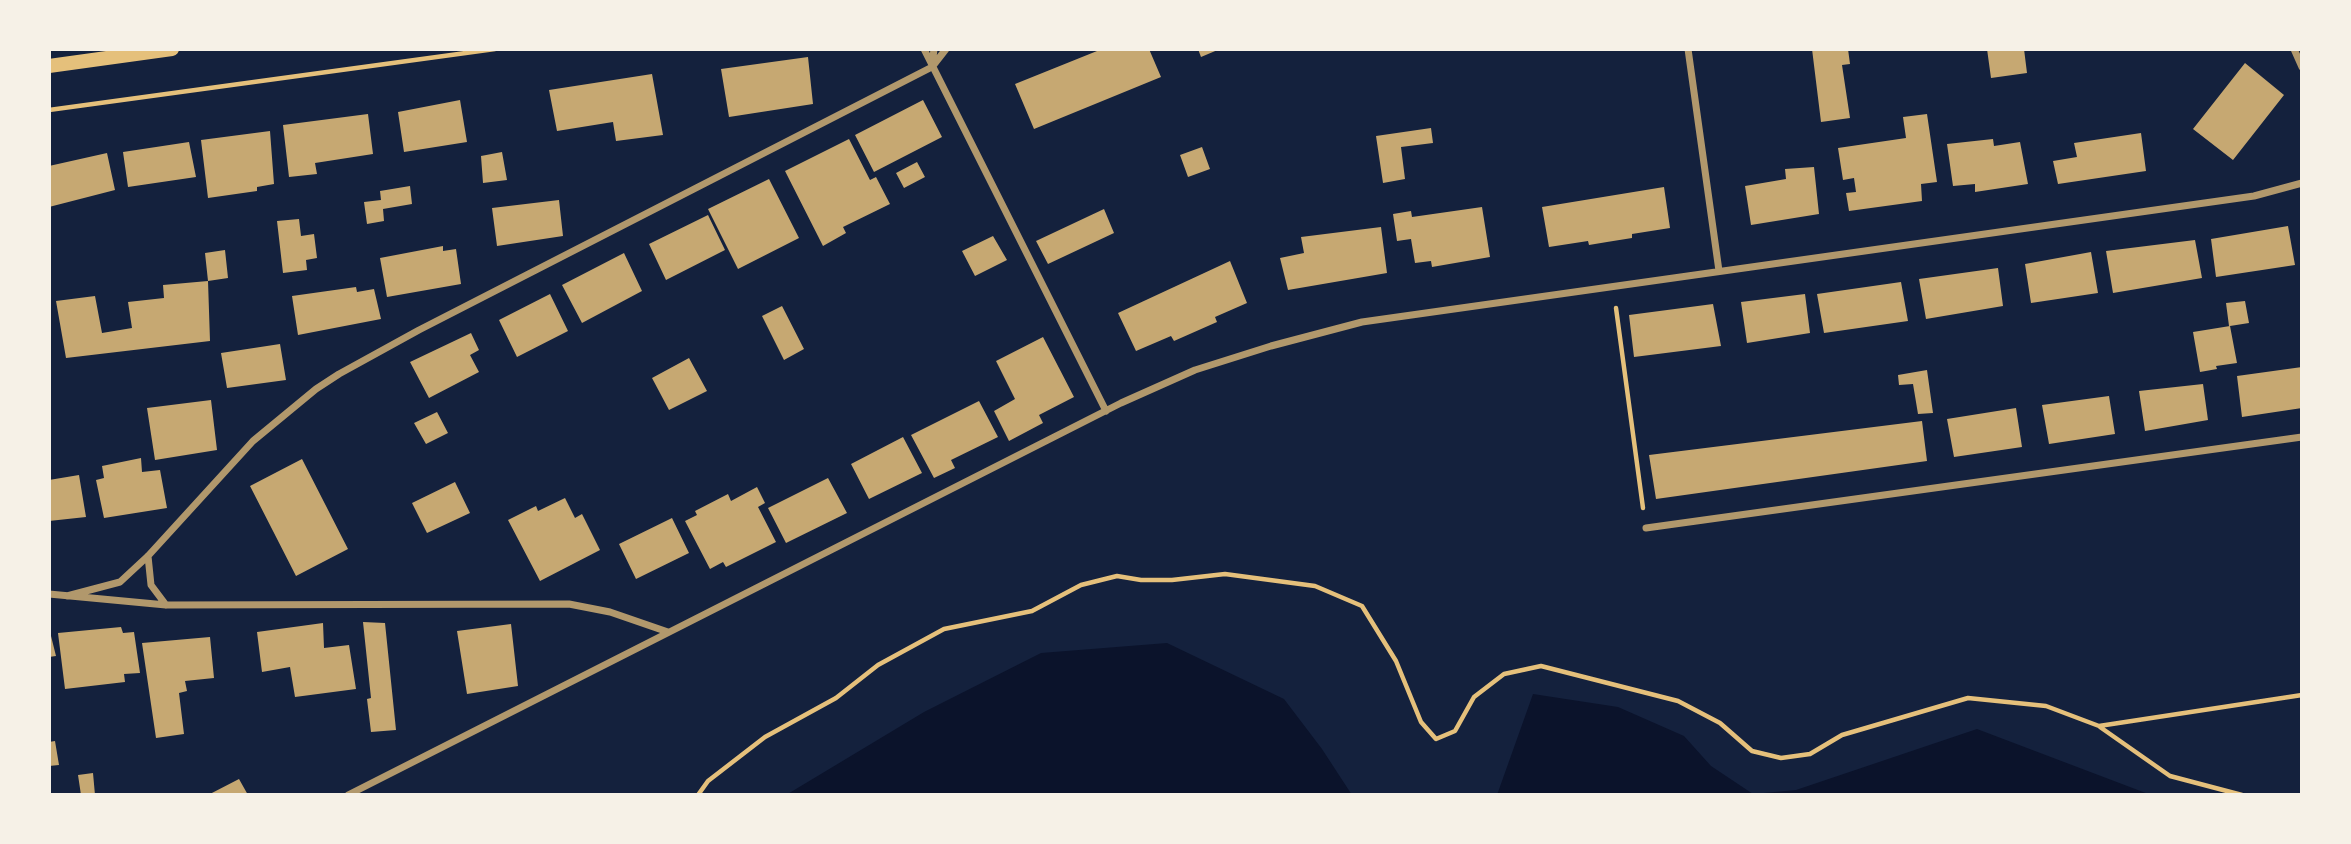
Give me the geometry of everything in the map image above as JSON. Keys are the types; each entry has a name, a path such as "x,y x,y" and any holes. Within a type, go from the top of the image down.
{"main road":[{"path":"49,66 172,49"}],"street":[{"path":"924,49 1106,411"},
{"path":"932,67 934,49"},
{"path":"67,596 120,582 148,556 253,441 316,389 339,374 419,330 932,67 946,49"},
{"path":"1688,49 1719,271"},
{"path":"2294,49 2302,67"},
{"path":"348,795 1106,411 1195,370 1271,346 1362,322 2254,195 2302,183"},
{"path":"1646,528 2302,437"},
{"path":"148,556 151,584 166,605"},
{"path":"49,594 166,605 569,604 610,612 668,632"}],"path":[{"path":"49,110 495,49"},
{"path":"1613,286 1646,528"},
{"path":"698,795 708,781 765,737 836,698 878,665 944,629 1032,611 1082,585 1118,576 1141,580 1172,580 1225,574 1315,586 1362,606 1396,661 1421,723 1436,739 1455,732 1474,697 1504,674 1541,666 1678,701 1720,723 1752,751 1781,758 1810,754 1842,736 1968,698 2046,706 2099,726 2170,776 2242,795"},
{"path":"2099,726 2302,695"}],"water":[{"path":"1167,643 1284,699 1322,749 1352,795 786,795 924,712 1041,653"},
{"path":"1533,694 1618,707 1684,736 1711,766 1753,794 1796,790 1977,729 2151,795 1497,795"}],"building":[{"path":"1102,49 1149,49 1161,77 1034,129 1015,84"},
{"path":"1198,49 1220,49 1201,57"},
{"path":"1812,49 1848,49 1850,64 1842,65 1850,118 1821,122"},
{"path":"1987,49 2024,49 2027,73 1991,78"},
{"path":"808,57 813,104 729,117 721,69"},
{"path":"2245,63 2284,95 2233,160 2193,129"},
{"path":"652,74 663,135 616,141 613,122 557,131 549,90"},
{"path":"460,100 467,142 404,152 398,112"},
{"path":"923,100 942,137 874,172 855,135"},
{"path":"368,114 373,154 315,163 317,174 289,177 283,125"},
{"path":"1927,114 1937,182 1921,184 1922,201 1849,211 1846,193 1856,192 1854,178 1843,180 1838,148 1906,138 1903,117"},
{"path":"1431,128 1433,143 1401,147 1405,179 1383,183 1376,136"},
{"path":"270,131 274,184 257,187 257,191 208,198 201,140"},
{"path":"2141,133 2146,171 2058,184 2053,161 2077,157 2074,143"},
{"path":"849,139 870,180 876,177 890,204 843,227 846,233 823,246 785,171"},
{"path":"1993,139 1994,146 2020,142 2028,184 1975,192 1975,184 1953,186 1947,144"},
{"path":"189,142 196,177 128,187 123,152"},
{"path":"1202,147 1210,169 1188,177 1180,155"},
{"path":"502,152 507,180 483,183 481,156"},
{"path":"107,153 115,190 49,207 49,166"},
{"path":"917,162 925,177 904,188 896,173"},
{"path":"1814,167 1819,214 1751,225 1745,186 1786,179 1785,169"},
{"path":"769,179 799,238 738,269 708,209"},
{"path":"410,186 412,204 383,209 384,221 367,224 364,202 381,200 380,191"},
{"path":"1664,187 1670,228 1589,245 1588,241 1549,247 1542,207"},
{"path":"559,200 563,236 497,246 492,208"},
{"path":"1482,207 1490,257 1432,267 1431,261 1415,263 1411,239 1397,241 1393,214 1411,211 1412,217"},
{"path":"1104,209 1114,233 1048,264 1036,241"},
{"path":"708,215 725,250 666,280 649,244"},
{"path":"299,219 301,236 314,234 317,258 306,260 307,270 283,273 277,221"},
{"path":"2288,226 2295,265 2216,277 2211,239"},
{"path":"1381,227 1387,273 1288,290 1280,258 1304,253 1301,237"},
{"path":"993,236 1007,260 975,276 962,251"},
{"path":"2195,240 2202,278 2113,293 2106,251"},
{"path":"443,246 443,251 456,249 461,284 387,297 380,258"},
{"path":"225,250 228,278 208,281 205,253"},
{"path":"2091,252 2098,293 2031,303 2025,264"},
{"path":"624,253 642,291 582,323 562,285"},
{"path":"1230,261 1247,303 1215,317 1217,322 1174,341 1171,336 1136,351 1118,313"},
{"path":"1998,268 2003,306 1926,319 1919,279"},
{"path":"208,281 210,341 66,358 56,301 95,296 102,333 132,328 128,302 164,298 163,285"},
{"path":"1901,282 1908,321 1824,333 1817,294"},
{"path":"356,287 357,292 374,289 381,319 298,335 292,296"},
{"path":"550,294 568,331 517,357 499,320"},
{"path":"1805,294 1810,333 1747,343 1741,302"},
{"path":"2245,301 2249,323 2229,326 2226,303"},
{"path":"1713,304 1721,346 1634,357 1629,315"},
{"path":"782,306 804,349 784,360 762,316"},
{"path":"2230,326 2237,363 2200,372 2193,332"},
{"path":"471,333 479,350 470,355 479,372 429,398 410,362"},
{"path":"1043,337 1074,397 1039,415 1043,423 1009,441 994,411 1015,399 996,361"},
{"path":"280,344 286,380 227,388 221,353"},
{"path":"689,358 707,391 669,410 652,378"},
{"path":"2302,367 2302,408 2242,417 2237,376"},
{"path":"1927,370 1933,413 1918,414 1913,384 1899,385 1898,375"},
{"path":"2203,384 2208,420 2145,431 2139,391"},
{"path":"2109,396 2115,434 2049,444 2042,405"},
{"path":"211,400 217,450 155,460 147,408"},
{"path":"979,401 998,437 951,460 955,468 934,478 911,435"},
{"path":"2016,408 2022,447 1954,457 1947,419"},
{"path":"437,412 448,433 426,444 414,423"},
{"path":"1922,421 1927,461 1656,499 1649,455"},
{"path":"903,437 922,473 869,499 851,464"},
{"path":"141,458 142,472 160,470 167,508 104,518 96,480 104,478 102,466"},
{"path":"302,459 348,549 296,576 250,486"},
{"path":"79,475 86,517 49,521 49,480"},
{"path":"828,478 847,513 786,543 768,508"},
{"path":"455,482 470,513 427,533 412,503"},
{"path":"757,487 765,503 758,507 776,542 726,567 723,562 710,569 685,521 697,515 695,511 728,494 731,501"},
{"path":"565,498 575,518 582,514 600,550 540,581 508,520 536,506 538,511"},
{"path":"672,518 689,553 636,579 619,544"},
{"path":"363,622 385,623 396,730 371,732 367,699 371,698"},
{"path":"323,623 324,648 349,645 356,689 295,697 290,667 262,672 257,632"},
{"path":"511,624 518,686 467,694 457,631"},
{"path":"121,627 123,633 134,632 140,673 124,674 125,682 65,689 58,633"},
{"path":"49,628 56,656 49,657"},
{"path":"210,637 214,678 185,681 187,691 179,693 184,734 156,738 142,643"},
{"path":"55,741 59,765 49,766 49,742"},
{"path":"93,773 95,795 81,795 78,775"},
{"path":"239,779 248,795 208,795"}]}
